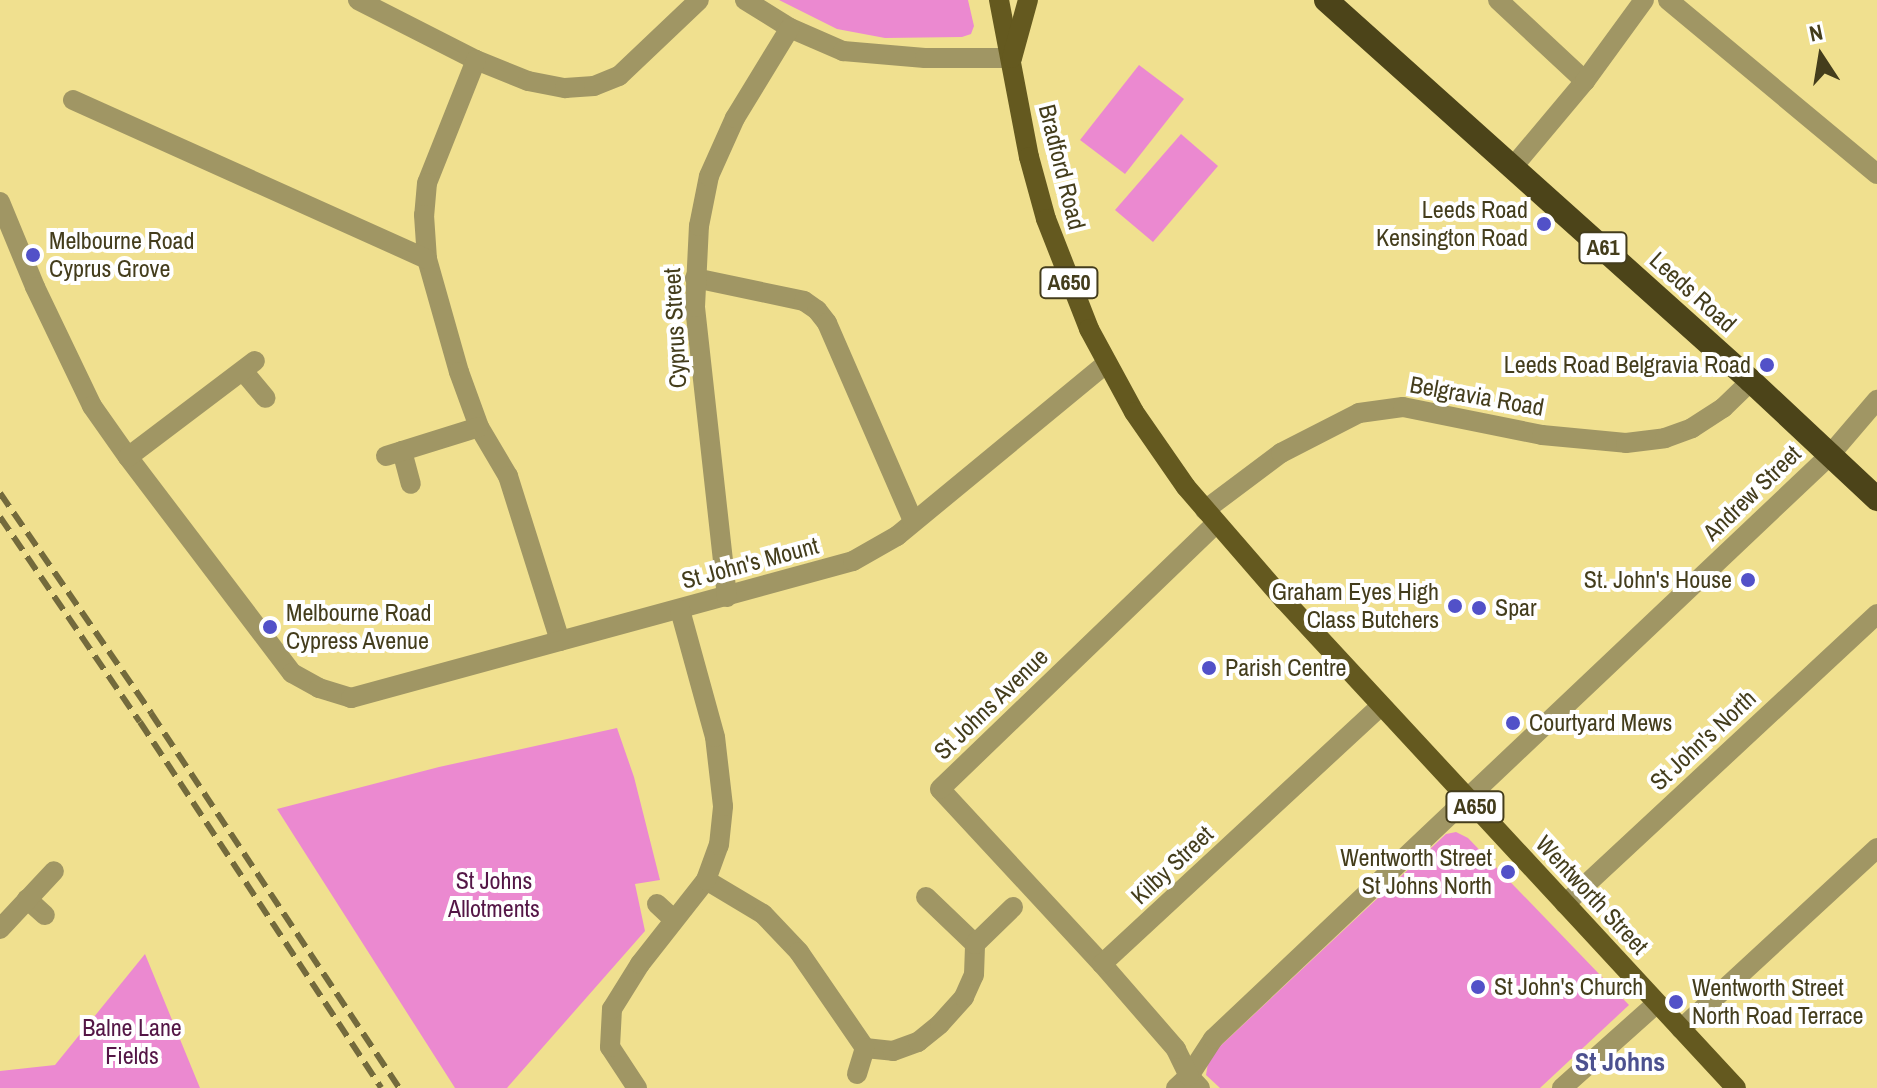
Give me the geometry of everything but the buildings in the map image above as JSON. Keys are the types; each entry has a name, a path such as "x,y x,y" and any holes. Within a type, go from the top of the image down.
{"highway":[{"name":"Leeds Road","path":"1326,0 1751,381 1877,499"}],"main road":[{"name":"A650","path":"999,0 1012,58"},
{"name":"A650","path":"1012,58 1028,0"},
{"name":"Bradford Road","path":"1012,58 1023,128 1043,209 1065,274 1106,364 1134,412 1211,517"},
{"name":"Wentworth Street","path":"1211,517 1468,801 1736,1088"}],"street":[{"path":"358,0 476,60 528,81 565,88 594,86 619,76 699,0"},
{"path":"745,0 790,28 843,51 868,55 1012,58"},
{"path":"1499,0 1585,81"},
{"path":"1512,168 1585,81 1644,0"},
{"path":"1668,0 1877,174"},
{"name":"Cyprus Street","path":"727,597 695,307 699,226 709,176 735,118 790,28"},
{"path":"476,60 427,183 424,215 427,259 444,329 479,427 508,476 560,641"},
{"path":"73,100 427,259"},
{"path":"0,202 35,287 92,406 128,457 249,366 266,398"},
{"path":"695,278 804,301 817,310 827,323 913,521"},
{"name":"St John's Mount","path":"128,457 292,673 319,688 351,698 853,561 880,548 1106,364"},
{"name":"Belgravia Road","path":"1211,517 1281,453 1359,413 1403,407 1542,435 1626,443 1665,438 1692,428 1723,408 1751,381"},
{"name":"Andrew Street","path":"1188,1084 1213,1039 1468,801 1829,456 1877,400"},
{"path":"411,484 394,453 479,427"},
{"name":"St Johns Avenue","path":"1102,964 940,789 1211,517"},
{"path":"637,1088 610,1047 612,1009 627,982 706,880 719,845 723,806 715,737 680,610"},
{"name":"St John's North","path":"1565,904 1877,614"},
{"name":"Kilby Street","path":"1102,964 1381,706"},
{"path":"1681,1029 1877,848"},
{"path":"0,929 54,871"},
{"path":"706,880 763,914 799,952 865,1048 893,1051 918,1042 964,997 974,975 975,944 1013,907"},
{"path":"926,897 975,944"},
{"path":"27,899 45,915"},
{"path":"657,904 674,920"},
{"path":"1102,964 1176,1049 1188,1084"},
{"path":"1562,1088 1657,1003"},
{"path":"857,1074 865,1048"}],"green space":[{"path":"779,0 968,0 974,26 971,34 962,37 885,38 837,29"},
{"path":"1139,65 1184,99 1125,174 1080,140"},
{"path":"1181,134 1218,166 1153,242 1115,210"},
{"name":"St Johns Allotments","path":"617,728 634,777 660,880 635,884 645,931 507,1088 455,1088 277,809 439,767"},
{"path":"1456,832 1468,838 1629,1005 1540,1088 1220,1088 1206,1075 1215,1051 1446,834"},
{"name":"Balne Lane Fields","path":"145,954 200,1088 0,1088 0,1071 55,1065"}],"railway":[{"path":"0,493 151,713 399,1088"},
{"path":"0,517 140,722 381,1088"}],"place":[{"name":"Leeds Road Kensington Road","path":"1544,224"},
{"name":"Melbourne Road Cyprus Grove","path":"33,255"},
{"name":"Leeds Road Belgravia Road","path":"1767,365"},
{"name":"St. John's House","path":"1748,580"},
{"name":"Graham Eyes High Class Butchers","path":"1455,606"},
{"name":"Spar","path":"1479,608"},
{"name":"Melbourne Road Cypress Avenue","path":"270,627"},
{"name":"Parish Centre","path":"1209,668"},
{"name":"Courtyard Mews","path":"1513,723"},
{"name":"Wentworth Street St Johns North","path":"1508,872"},
{"name":"St John's Church","path":"1478,987"},
{"name":"Wentworth Street North Road Terrace","path":"1676,1002"}],"district":[{"name":"St Johns","path":"1620,1062"}]}
